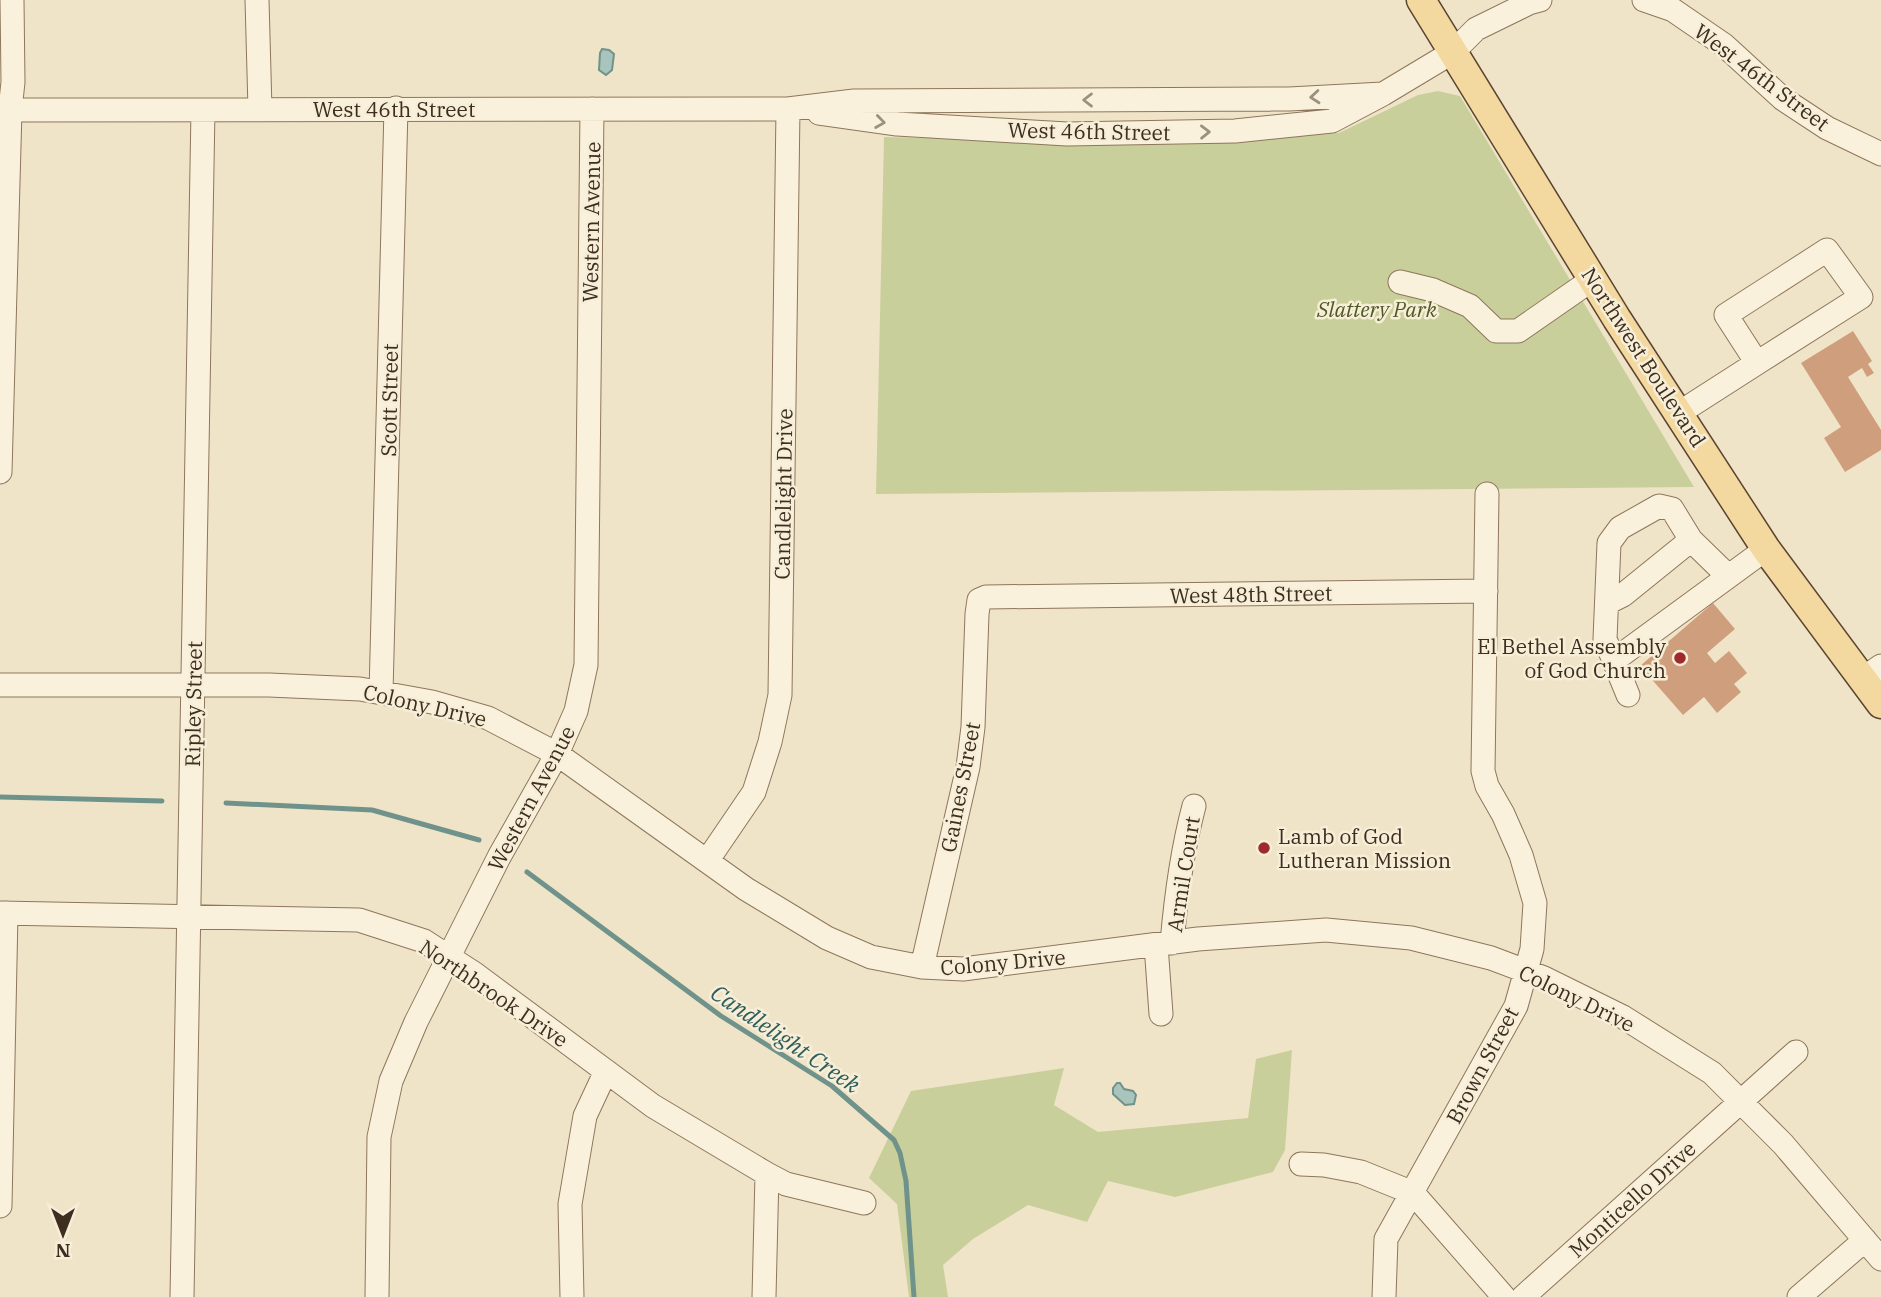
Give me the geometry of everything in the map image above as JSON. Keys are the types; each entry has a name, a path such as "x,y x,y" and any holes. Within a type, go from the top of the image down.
{"main road":[{"name":"Northwest Boulevard","path":"1421,0 1592,279 1766,548 1871,673 1881,704"}],"street":[{"path":"0,472 5,110 13,82 12,0"},
{"path":"257,0 260,109"},
{"name":"West 46th Street","path":"788,109 897,124 1054,134 1209,132 1332,121 1453,52 1476,29 1540,0"},
{"name":"West 46th Street","path":"1644,0 1675,5 1783,99 1816,121 1881,154"},
{"name":"West 46th Street","path":"5,110 788,109 854,101 1289,99 1383,94"},
{"name":"Scott Street","path":"381,693 396,108"},
{"name":"Western Avenue","path":"377,1297 379,1137 391,1082 416,1022 499,857 557,754 576,711 586,665 592,109"},
{"name":"Candlelight Drive","path":"707,861 754,792 770,742 780,695 788,109"},
{"name":"Ripley Street","path":"182,1297 203,110"},
{"path":"1679,413 1861,297 1827,250 1726,315 1757,363"},
{"path":"1400,282 1433,290 1470,306 1496,331 1518,331 1592,279"},
{"name":"Brown Street","path":"1384,1297 1386,1240 1516,1006 1532,949 1535,903 1521,855 1487,786 1483,771 1487,494"},
{"path":"1628,695 1605,639 1609,543 1620,528 1659,506 1672,509 1691,540 1728,576"},
{"path":"1607,603 1623,595 1691,540"},
{"path":"1613,661 1766,548"},
{"name":"West 48th Street","path":"1016,597 1486,591"},
{"name":"Gaines Street","path":"922,967 968,767 974,727 979,600 986,597 1016,597"},
{"name":"Colony Drive","path":"0,685 194,685 360,689 432,702 488,718 557,754 746,888 827,938 871,957 922,967 963,969 1164,944 1326,930 1410,938 1491,958 1526,971 1623,1017 1712,1073 1783,1144 1881,1259"},
{"name":"Armil Court","path":"1161,1014 1164,944 1194,806"},
{"path":"0,1206 3,913"},
{"name":"Northbrook Drive","path":"3,913 359,920 424,941 653,1106 767,1174 786,1185 864,1203"},
{"name":"Monticello Drive","path":"1523,1297 1796,1052"},
{"path":"572,1297 570,1204 585,1115 606,1071"},
{"path":"1300,1164 1324,1165 1361,1172 1413,1193 1504,1297"},
{"path":"764,1297 767,1174"},
{"path":"1799,1297 1865,1240"}],"green space":[{"name":"Slattery Park","path":"1438,91 1460,96 1694,487 876,494 884,137 1161,143 1339,133 1418,95"},
{"path":"1292,1050 1285,1150 1273,1172 1175,1197 1108,1181 1087,1222 1028,1205 973,1239 943,1265 948,1297 909,1297 897,1204 869,1178 911,1091 1064,1068 1054,1105 1098,1132 1248,1118 1256,1059"}],"water":[{"path":"602,49 614,54 612,70 606,75 599,70"},
{"path":"1117,1083 1124,1089 1133,1091 1136,1095 1134,1104 1125,1105 1113,1094"}],"building":[{"path":"1853,331 1872,361 1868,364 1874,373 1867,377 1862,368 1848,377 1881,430 1881,450 1845,472 1824,438 1841,427 1801,363"},
{"name":"El Bethel Assembly of God Church","path":"1713,603 1735,629 1707,653 1715,663 1729,651 1747,673 1734,684 1741,692 1717,713 1704,697 1683,715 1640,666"}],"waterway":[{"name":"Candlelight Creek","path":"0,797 162,801"},
{"name":"Candlelight Creek","path":"226,803 372,810 479,840"},
{"name":"Candlelight Creek","path":"527,872 721,1016 832,1086 894,1140 900,1153 906,1181 914,1297"}],"place":[{"name":"El Bethel Assembly of God Church","path":"1680,658"},
{"name":"Lamb of God Lutheran Mission","path":"1264,848"}]}
